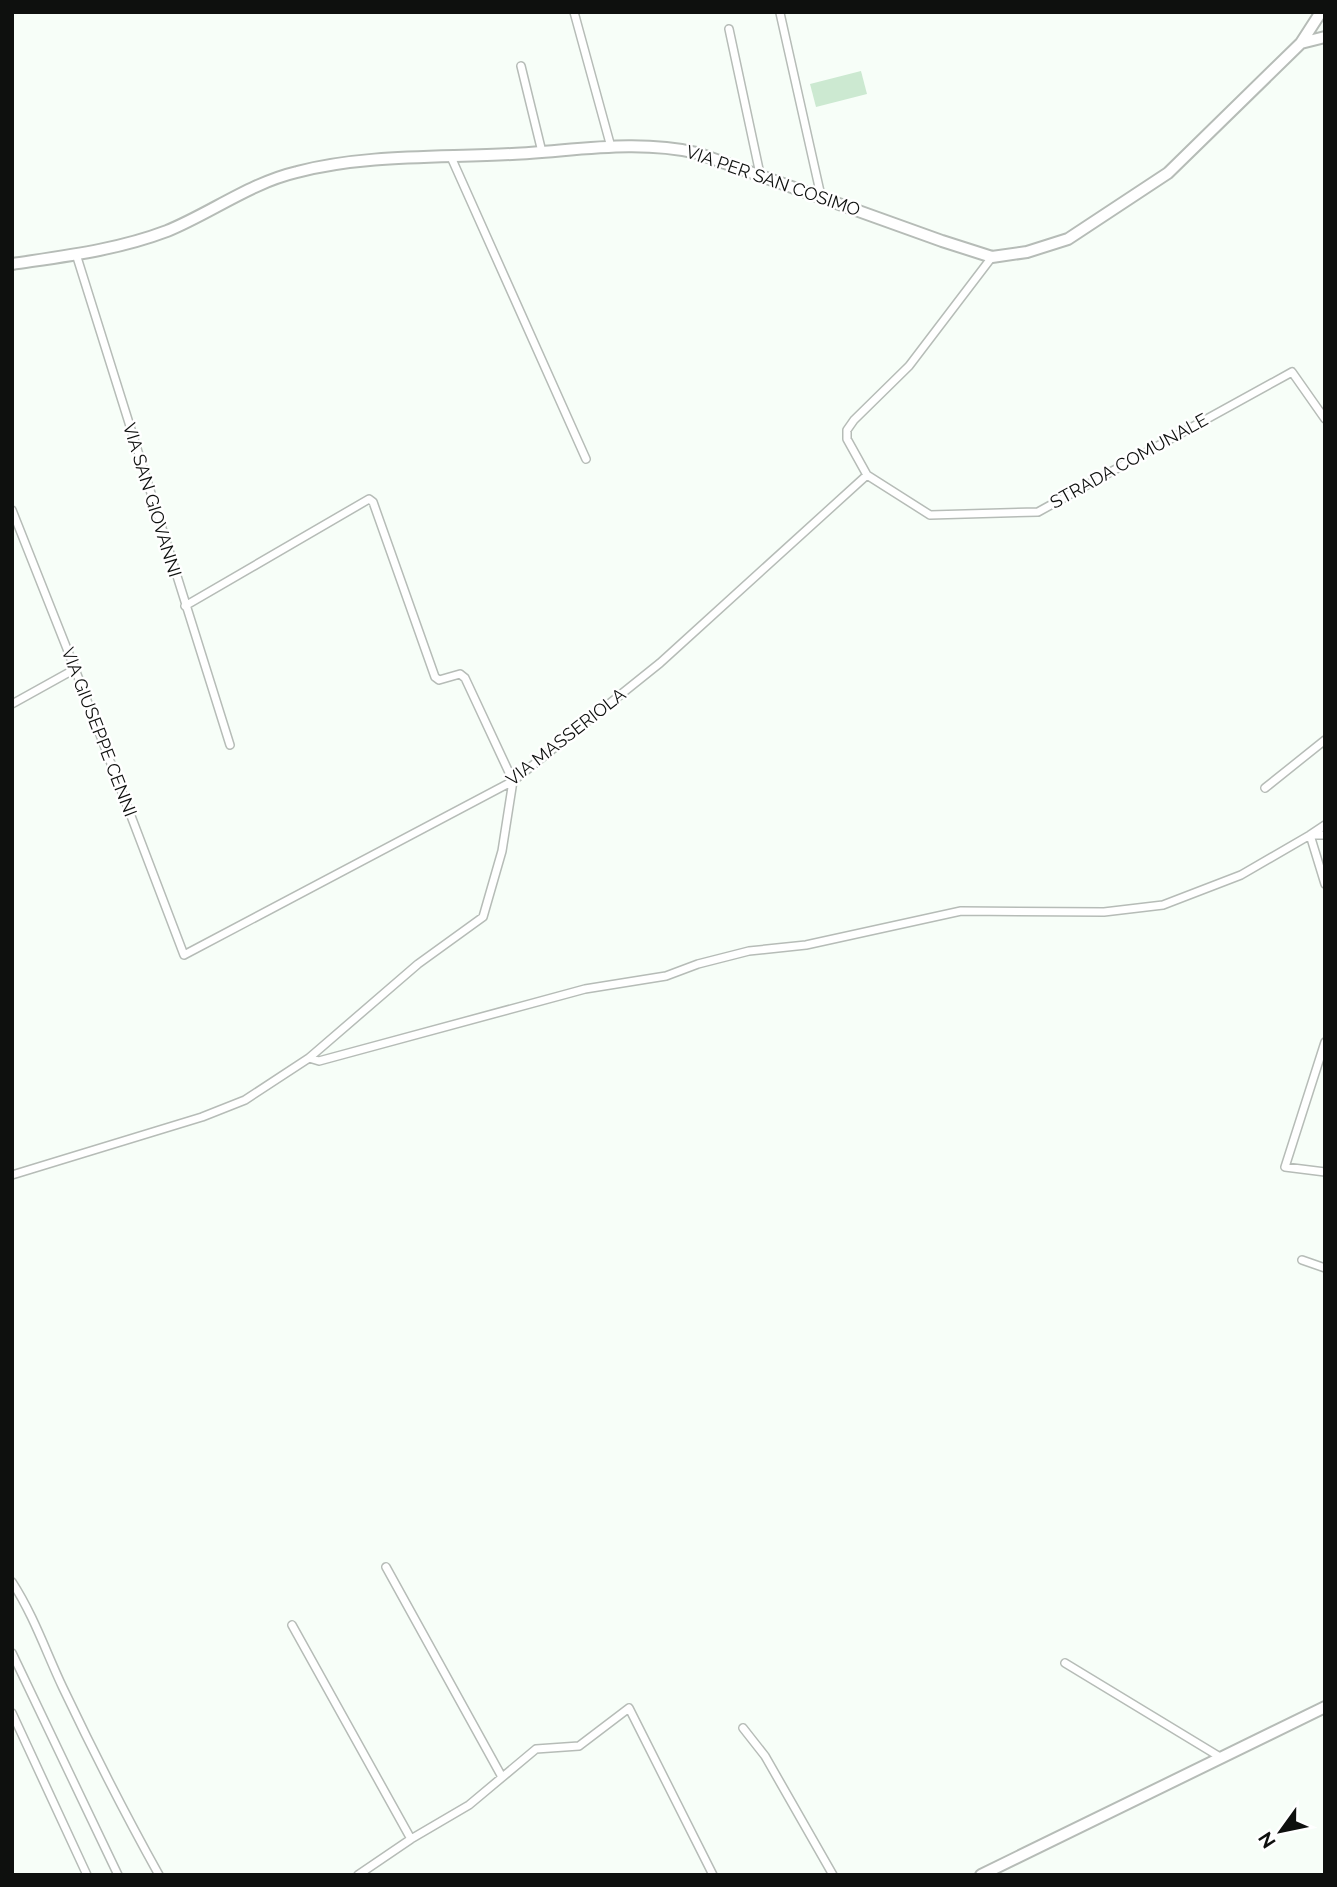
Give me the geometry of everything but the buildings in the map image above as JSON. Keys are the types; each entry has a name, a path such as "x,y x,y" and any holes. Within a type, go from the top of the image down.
{"street":[{"path":"574,12 611,147"},
{"path":"780,12 821,196"},
{"name":"VIA PER SAN COSIMO","path":"12,264 120,247 169,230 260,184 296,172 330,165 415,157 663,146 681,149 760,174 992,257 1027,252 1068,239 1168,173 1301,43 1321,12"},
{"path":"729,30 760,174"},
{"path":"1301,43 1325,37"},
{"path":"521,66 542,152"},
{"path":"451,157 586,459"},
{"name":"VIA SAN GIOVANNI","path":"76,254 230,745"},
{"name":"STRADA COMUNALE","path":"992,257 909,366 847,430 847,439 867,475 935,517 1038,512 1292,372 1315,406"},
{"path":"1325,400 1315,406 1325,419"},
{"name":"VIA MASSERIOLA","path":"184,955 513,781 660,663 867,475"},
{"path":"12,1175 202,1117 245,1100 309,1058 418,964 483,917 502,851 513,781 465,678 460,674 439,680 435,677 373,502 369,499 185,606"},
{"name":"VIA GIUSEPPE CENNI","path":"12,510 184,955"},
{"path":"12,704 75,668"},
{"path":"1265,788 1325,740"},
{"path":"309,1058 319,1061 585,989 666,976 698,964 749,951 806,944 961,911 1104,912 1163,905 1241,875 1325,825"},
{"path":"1310,835 1325,835"},
{"path":"1310,835 1325,884"},
{"path":"1325,1042 1321,1071 1286,1167 1325,1172"},
{"path":"1302,1260 1325,1268"},
{"path":"386,1567 502,1777"},
{"path":"12,1582 30,1609 69,1700 159,1875"},
{"path":"292,1625 411,1839"},
{"path":"12,1653 118,1875"},
{"path":"1065,1663 1220,1758"},
{"path":"981,1875 1325,1707"},
{"path":"358,1875 411,1839 469,1805 537,1749 579,1746 629,1708 713,1875"},
{"path":"12,1713 88,1875"},
{"path":"743,1728 765,1756 834,1875"}],"green space":[{"path":"861,71 867,94 816,107 810,84"}]}
